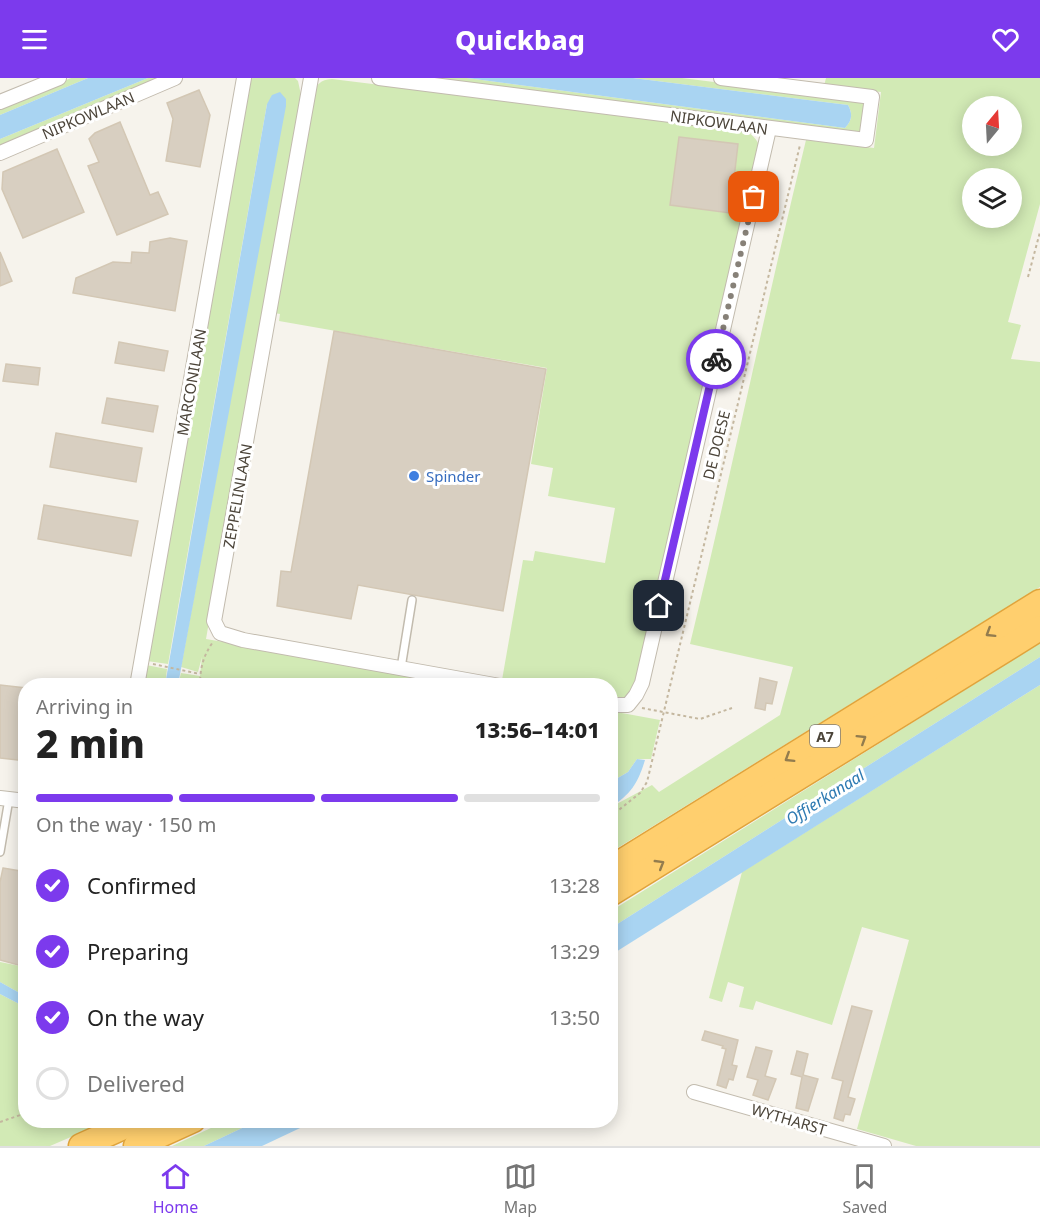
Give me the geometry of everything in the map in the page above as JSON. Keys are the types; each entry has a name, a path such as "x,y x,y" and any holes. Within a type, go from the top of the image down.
{"highway":[{"name":"A7","path":"618,864 1040,602"},
{"name":"A7","path":"618,889 1040,628"},
{"path":"81,1146 122,1128"},
{"path":"136,1146 175,1128"}],"street":[{"path":"0,102 59,78"},
{"name":"NIPKOWLAAN","path":"0,153 175,78"},
{"name":"MARCONILAAN","path":"138,678 244,78"},
{"name":"ZEPPELINLAAN","path":"220,633 214,621 311,78"},
{"name":"NIPKOWLAAN","path":"379,78 866,140 872,98 721,78"},
{"path":"618,705 628,705 642,683 769,129"},
{"path":"220,633 243,640 456,678"},
{"name":"WYTHARST","path":"694,1092 884,1146"}],"lane":[{"path":"401,668 412,600"},
{"path":"0,852 4,798"}],"path":[{"name":"DE DOESE","path":"618,811 636,798 647,782 802,133"},
{"path":"1028,277 1040,232"},
{"path":"200,678 204,654 220,633"},
{"path":"166,667 200,674"},
{"path":"628,705 700,719 732,708"},
{"path":"0,1122 18,1116"}],"green space":[{"path":"71,78 88,78 0,115 0,108"},
{"path":"148,78 164,78 0,147 0,139"},
{"path":"251,78 295,78 298,81 301,95 206,639 434,678 180,678 181,673 200,676 202,657 198,672 181,667 286,99 267,104 168,664 147,661"},
{"path":"409,78 467,78 845,128 851,117 848,105 633,78 682,78 857,100 863,103 865,108 860,134"},
{"path":"826,78 1040,78 1040,204 1008,322 1021,325 1011,359 1040,362 1040,587 618,848 618,803 652,785 659,792 780,715 793,667 690,644 806,140 874,148 881,92 824,86"},
{"path":"332,79 745,130 758,144 761,151 635,682 623,698 618,700 618,678 502,678 523,560 533,561 535,551 605,563 615,508 548,496 553,468 531,464 547,368 279,321 280,314 274,313 313,94 319,83"},
{"path":"1040,643 1040,657 618,924 618,907"},
{"path":"146,665 167,669 166,678 144,678"},
{"path":"1040,685 1040,1146 916,1146 857,1129 909,940 862,927 832,1025 756,1001 753,1010 739,1007 744,987 728,982 722,1002 709,998 742,872"},
{"path":"618,712 660,720 651,759 637,759 628,772 618,778"},
{"path":"0,962 18,966 18,992 0,982"},
{"path":"0,994 18,1003 18,1128 92,1128 50,1146 0,1146"},
{"path":"211,1128 242,1128 204,1146 172,1146"}],"water":[{"path":"88,78 148,78 0,139 0,115"},
{"path":"467,78 633,78 848,105 851,117 845,128"},
{"path":"280,92 286,99 286,106 179,678 166,678 267,104 272,95"},
{"name":"Offierkanaal","path":"1040,657 1040,685 618,951 618,924"},
{"path":"637,759 645,760 636,782 618,802 618,778 628,772"},
{"path":"0,982 18,992 18,1003 0,994"},
{"path":"242,1128 300,1128 262,1146 204,1146"}],"building":[{"path":"199,90 210,115 200,167 166,161 173,119 167,103"},
{"path":"120,122 150,195 158,192 168,214 117,235 88,166 99,162 89,139 95,133"},
{"path":"679,137 738,144 730,213 670,205"},
{"path":"57,149 84,212 23,238 2,189 3,172"},
{"path":"170,238 187,241 175,311 73,293 76,278 113,262 131,263 132,252 149,253 150,242"},
{"path":"0,252 12,281 0,286"},
{"path":"334,331 546,369 503,611 358,585 351,619 277,606 281,571 291,572"},
{"path":"119,342 168,351 164,371 115,363"},
{"path":"6,364 40,368 38,385 3,381"},
{"path":"107,398 158,406 153,432 102,423"},
{"path":"56,433 142,448 136,482 50,467"},
{"path":"44,505 138,521 131,556 38,539"},
{"path":"760,678 777,682 772,704 766,703 765,710 755,708"},
{"path":"0,685 18,687 18,760 0,758"},
{"path":"3,868 18,871 18,965 0,960 0,882"},
{"path":"852,1006 872,1011 848,1097 855,1099 850,1115 845,1114 843,1121 834,1118 843,1081 832,1078"},
{"path":"705,1031 738,1040 732,1065 737,1066 733,1080 729,1079 726,1088 717,1085 726,1049 702,1040"},
{"path":"756,1047 772,1051 765,1076 776,1079 768,1100 753,1095 758,1080 747,1077"},
{"path":"797,1051 808,1054 803,1075 818,1079 808,1111 796,1108 802,1077 791,1074"}],"way so far":[{"path":"716,359 754,197"}],"place":[{"name":"Spinder","path":"414,476"}],"route":[{"path":"659,606 716,359"}]}
